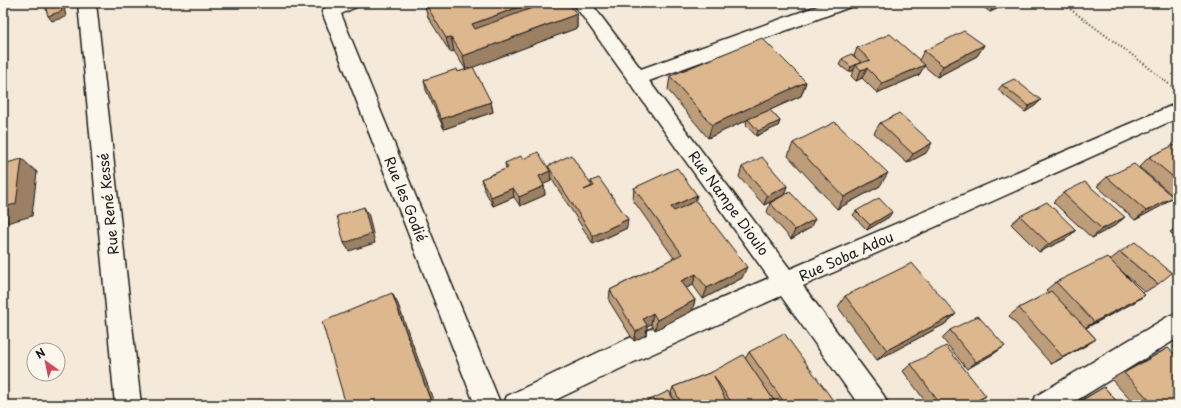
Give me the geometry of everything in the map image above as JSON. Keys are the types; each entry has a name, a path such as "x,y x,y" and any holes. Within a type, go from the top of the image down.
{"street":[{"name":"Rue René Kessé","path":"87,3 128,405"},
{"name":"Rue les Godié","path":"350,3 331,12 488,405"},
{"name":"Rue Nampe Dioulo","path":"582,3 875,405"},
{"path":"636,78 823,6 844,3"},
{"name":"Rue Soba Adou","path":"516,405 625,353 1178,110"},
{"path":"1045,405 1178,324"}],"path":[{"path":"1062,3 1147,66 1178,92"}],"building":[{"path":"50,3 60,3 62,11 48,16 45,5"},
{"path":"425,3 530,3 472,24 475,29 535,7 531,3 568,3 577,14 463,56 451,37 446,38"},
{"path":"964,31 984,45 943,66 924,51"},
{"path":"890,34 925,65 882,83 867,68 861,70 856,65 870,60 857,48"},
{"path":"762,38 806,82 712,125 670,76"},
{"path":"851,54 861,62 851,67 842,59"},
{"path":"473,67 491,102 441,119 424,80 457,69 458,72"},
{"path":"1014,79 1041,100 1029,106 1002,85"},
{"path":"770,110 780,121 758,131 748,119"},
{"path":"899,113 932,143 913,154 880,123"},
{"path":"835,122 888,173 844,197 793,143"},
{"path":"1174,145 1178,148 1178,181 1149,157"},
{"path":"538,152 550,171 539,176 544,186 519,197 513,188 491,197 481,179 508,168 505,163 521,156 523,159"},
{"path":"571,155 592,186 584,190 594,186 591,181 599,178 628,219 593,236 548,166"},
{"path":"762,157 787,186 767,196 742,167"},
{"path":"22,159 16,204 3,207 3,164"},
{"path":"1134,164 1173,197 1146,211 1107,177"},
{"path":"677,168 697,195 671,207 674,211 696,201 747,267 707,288 696,274 681,281 695,300 657,320 653,313 643,319 647,325 636,332 610,290 682,254 634,188"},
{"path":"1085,182 1125,217 1102,229 1063,193"},
{"path":"790,192 815,219 795,230 770,203"},
{"path":"879,198 892,212 870,225 856,211"},
{"path":"1047,202 1076,230 1049,244 1020,216"},
{"path":"364,207 371,234 344,243 337,216"},
{"path":"1135,242 1172,273 1158,284 1120,252"},
{"path":"1107,257 1145,295 1094,322 1056,282"},
{"path":"912,263 956,314 887,350 845,296"},
{"path":"1051,291 1096,339 1063,357 1019,308"},
{"path":"392,293 432,405 346,405 322,322"},
{"path":"978,316 1005,346 976,362 950,330"},
{"path":"784,333 835,403 831,405 786,405 749,352"},
{"path":"946,346 986,396 968,405 941,405 911,364"},
{"path":"1168,348 1178,357 1178,405 1154,405 1124,373"},
{"path":"743,355 777,405 733,405 714,376 728,405 682,405 673,387 712,372"},
{"path":"1104,387 1120,405 1074,405"},
{"path":"669,391 676,405 639,405"}]}
